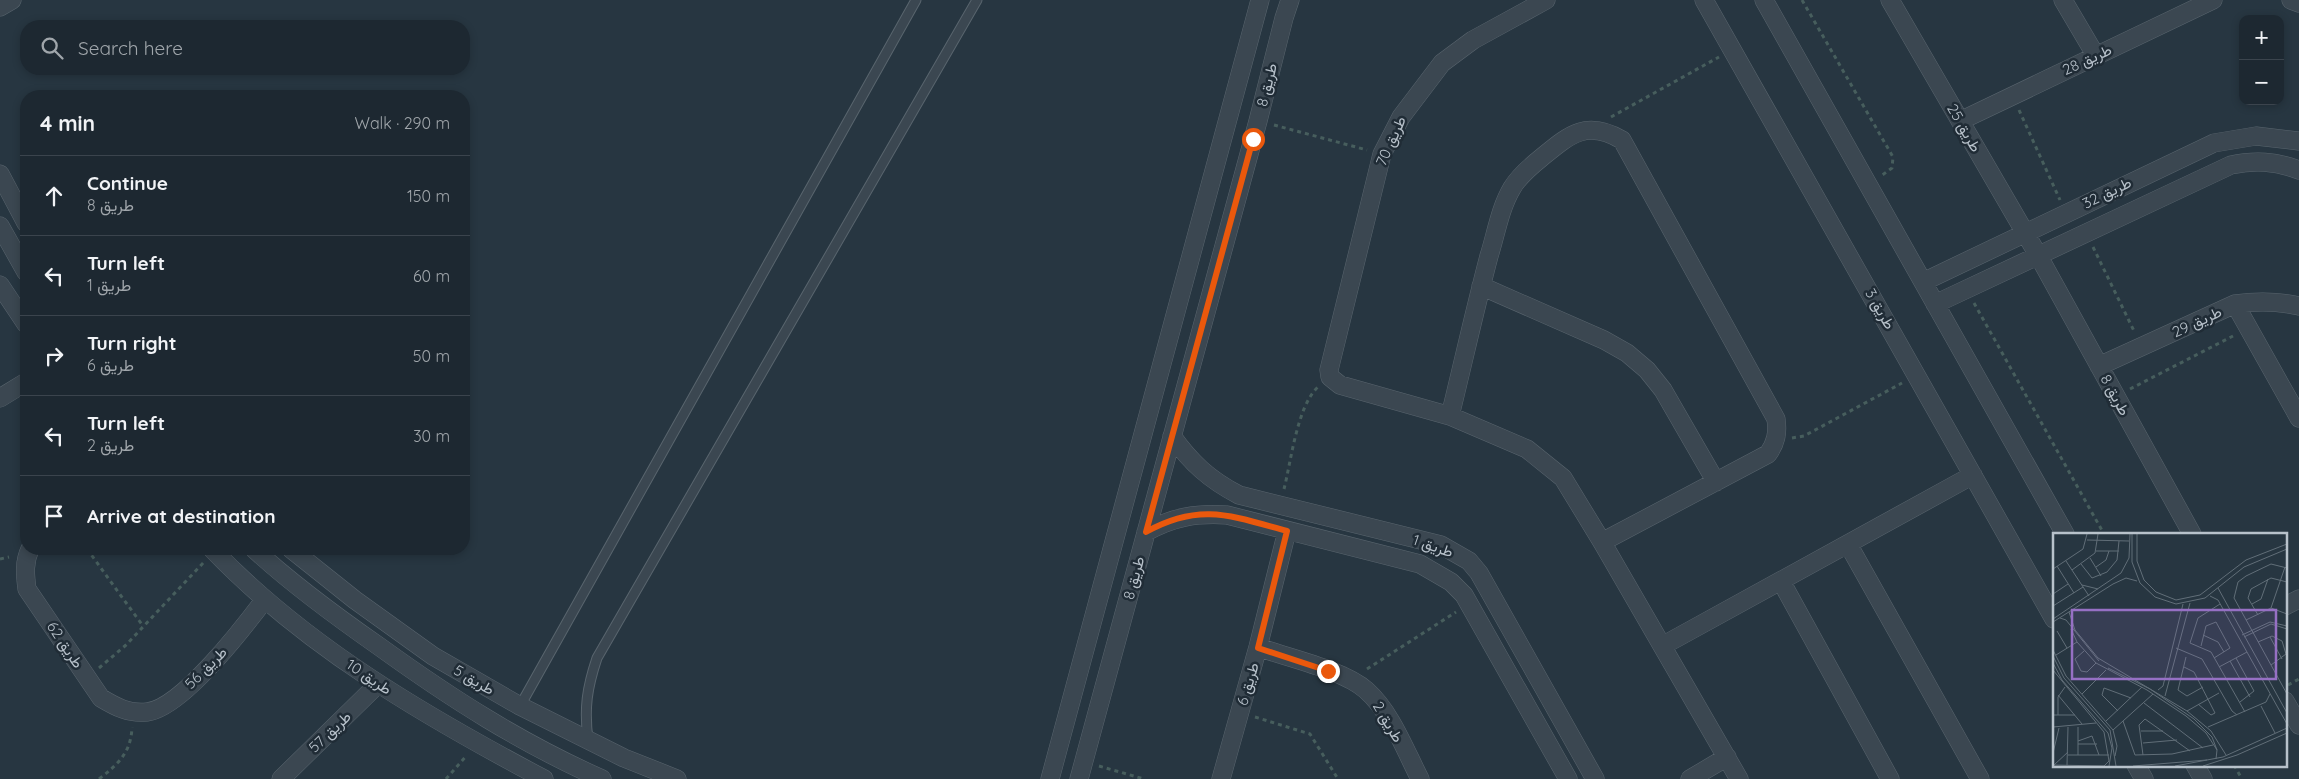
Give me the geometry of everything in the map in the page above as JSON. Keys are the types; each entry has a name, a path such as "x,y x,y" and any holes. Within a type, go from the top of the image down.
{"street":[{"path":"0,7 12,0"},
{"name":"طريق 8","path":"1050,779 1260,0"},
{"name":"طريق 8","path":"1079,779 1290,0"},
{"name":"طريق 70","path":"1330,377 1329,370 1382,154 1401,117 1442,63 1473,40 1546,0"},
{"name":"طريق 3","path":"1704,0 2053,617"},
{"path":"1764,0 2064,533"},
{"name":"طريق 25","path":"1890,0 2038,256"},
{"path":"2063,0 2096,56"},
{"name":"طريق 28","path":"1960,121 2213,0"},
{"path":"2291,0 2299,3"},
{"path":"1450,416 1501,213 1512,187 1530,167 1566,137 1580,131 1594,129 1609,132 1622,140 1776,419 1778,430 1776,440 1768,454 1602,542"},
{"name":"طريق 32","path":"1923,282 2214,143 2256,136 2299,141"},
{"name":"طريق 32","path":"1935,304 2231,165 2250,162 2270,162 2299,170"},
{"path":"0,174 20,212"},
{"path":"0,226 20,261"},
{"name":"طريق 8","path":"2038,256 2191,533"},
{"path":"0,285 20,315"},
{"path":"1482,286 1604,340 1627,353 1647,370 1663,390 1716,482"},
{"name":"طريق 29","path":"2099,366 2235,304 2258,301 2280,302 2299,306"},
{"path":"2235,304 2299,418"},
{"path":"1330,377 1340,385 1450,416 1527,449 1563,478 1739,779"},
{"path":"0,398 20,386"},
{"name":"طريق 1","path":"1172,436 1185,455 1201,471 1239,495 1441,545 1469,561 1479,573 1596,779"},
{"path":"1662,646 1973,475"},
{"name":"طريق 1","path":"1146,532 1165,522 1185,516 1206,513 1227,515 1420,564 1451,582 1469,603 1568,779"},
{"name":"طريق 6","path":"1221,779 1258,648 1287,531"},
{"path":"1848,544 1980,779"},
{"name":"طريق 62","path":"28,555 25,573 27,589 101,698 115,707 132,712"},
{"name":"طريق 10","path":"218,555 264,599 326,648 378,684 478,744 544,779"},
{"name":"طريق 5","path":"261,555 349,626 436,687 524,742 602,779"},
{"name":"طريق 5","path":"298,555 355,600 433,656 520,706 624,758 677,779"},
{"path":"1781,581 1890,779"},
{"name":"طريق 56","path":"132,712 149,712 166,706 202,674 235,638 264,599"},
{"path":"2286,606 2299,599"},
{"name":"طريق 2","path":"1258,648 1351,679 1366,689 1378,702 1420,779"},
{"name":"طريق 57","path":"281,779 378,684"},
{"path":"2286,702 2299,725"},
{"path":"1690,779 1727,757"},
{"path":"2137,766 2144,779"},
{"path":"2196,766 2203,779"}],"lane":[{"path":"520,706 916,0"},
{"path":"588,740 585,712 588,684 597,658 977,0"}],"path":[{"path":"1802,0 1894,157 1892,168 1868,185"},
{"path":"1594,129 1630,106 1733,50"},
{"path":"2012,96 2066,213"},
{"path":"1258,121 1382,154"},
{"path":"2086,233 2142,347"},
{"path":"1966,289 2103,533"},
{"path":"2116,396 2248,328"},
{"path":"1776,440 1804,436 1917,375"},
{"path":"1280,505 1306,403 1315,390 1330,377"},
{"path":"91,555 143,626"},
{"path":"87,677 107,662 143,626 208,555"},
{"path":"1351,679 1469,603"},
{"path":"2286,685 2299,678"},
{"path":"99,779 119,763 128,748 132,730 132,712"},
{"path":"1240,712 1310,734 1338,779"},
{"path":"446,779 478,744"},
{"path":"1084,762 1144,779"},
{"path":"2235,766 2242,779"}],"route":[{"path":"1253,139 1146,532 1165,522 1185,516 1206,513 1227,515 1287,531 1258,648 1328,671"}]}
